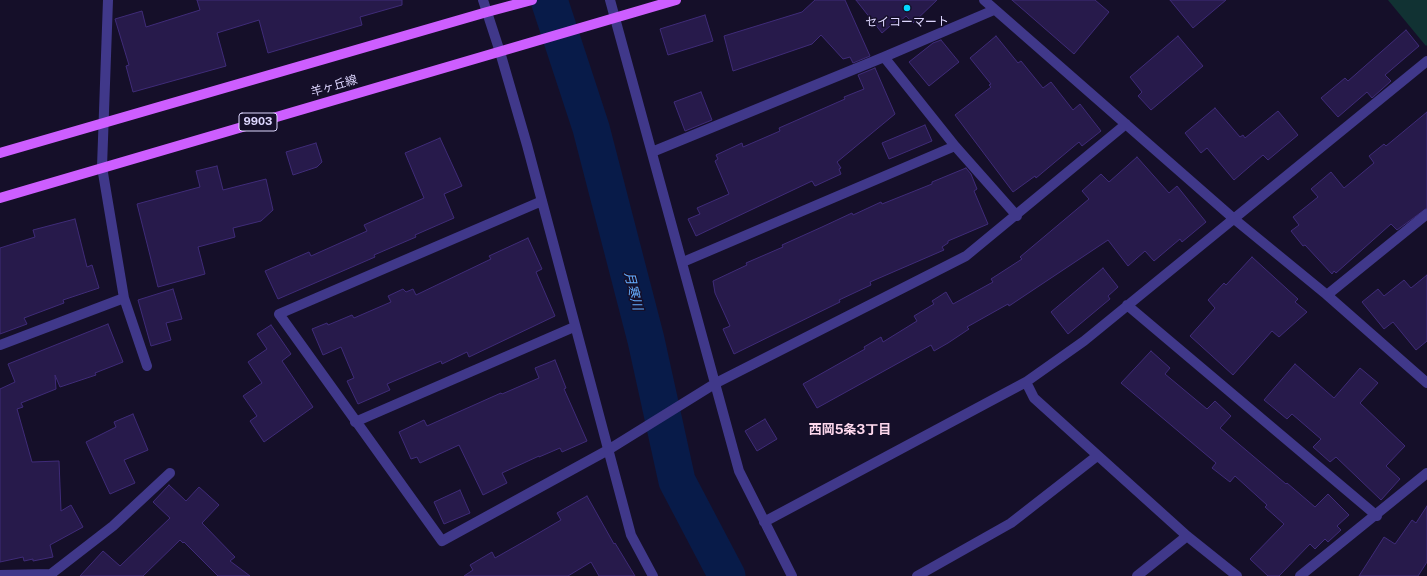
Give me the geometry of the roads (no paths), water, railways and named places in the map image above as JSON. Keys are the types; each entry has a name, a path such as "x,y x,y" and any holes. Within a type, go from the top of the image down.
{"main road":[{"path":"0,153 532,0"},
{"name":"羊ヶ丘線","path":"0,198 676,0"}],"street":[{"path":"108,0 102,167 124,298 147,366"},
{"path":"482,0 500,52 542,201 630,535 653,576"},
{"path":"610,0 739,471 792,576"},
{"path":"984,0 1232,218 1327,295 1427,382"},
{"path":"652,152 884,57 994,10"},
{"path":"884,57 956,146 1017,216"},
{"path":"764,522 1026,382 1084,341 1232,218 1427,61"},
{"path":"542,201 279,314 355,422 442,541 608,450 701,391 966,256 1017,216 1126,124"},
{"path":"682,262 956,146"},
{"path":"1327,295 1427,214"},
{"path":"0,345 124,298"},
{"path":"1127,305 1376,516"},
{"path":"355,422 574,327"},
{"path":"1026,382 1034,398 1097,456 1188,536 1237,576"},
{"path":"917,576 1012,523 1097,456"},
{"path":"0,575 51,575 113,526 170,473"},
{"path":"1300,576 1376,516 1427,473"},
{"path":"1137,576 1188,536"}],"waterway":[{"name":"月寒川","path":"549,0 591,128 646,340 677,481 727,576"}],"place":[{"name":"セイコーマート","path":"907,8"}],"district":[{"name":"西岡5条3丁目","path":"850,430"}]}
